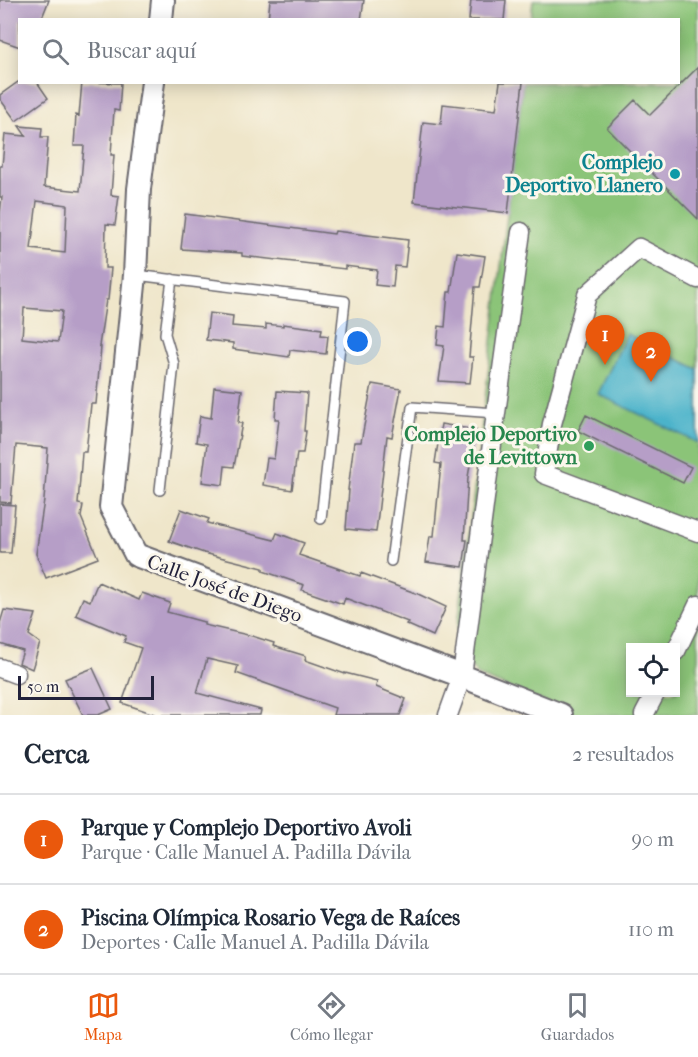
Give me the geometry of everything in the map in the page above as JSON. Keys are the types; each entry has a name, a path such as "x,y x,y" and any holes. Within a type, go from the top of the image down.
{"street":[{"path":"161,18 163,0"},
{"name":"Calle José de Diego","path":"153,84 139,189 135,275 111,507 136,555 561,715"},
{"path":"448,715 462,676 521,232"},
{"path":"698,279 639,248 587,295 552,424 544,474 698,532"},
{"path":"679,643 698,604"},
{"path":"644,715 654,697"}],"lane":[{"path":"135,275 345,301 321,519"},
{"path":"160,490 174,364 165,334 172,279"},
{"path":"391,561 412,407 496,413"}],"green space":[{"name":"Complejo Deportivo de Levittown","path":"533,0 698,0 698,715 577,715 479,676 459,653 456,641 523,84 680,84 680,18 531,18"}],"water":[{"path":"627,334 698,369 698,443 598,394"}],"building":[{"path":"0,0 49,0 42,18 18,18 18,46 0,40"},
{"path":"270,0 364,0 361,18 268,18"},
{"path":"471,0 506,0 504,18 469,18"},
{"name":"Complejo Deportivo Llanero","path":"698,67 698,219 607,128 635,100 650,115"},
{"path":"18,82 18,84 38,84 48,98 16,121 0,99 0,95"},
{"path":"82,84 121,84 119,111 114,110 111,155 114,155 111,195 119,196 115,225 106,224 105,268 111,268 108,300 106,300 99,346 101,347 96,404 91,404 86,452 82,452 78,504 83,505 81,517 98,558 46,578 36,554 44,500 48,448 16,445 11,503 0,502 0,214 2,197 0,197 0,166 2,166 5,134 26,136 19,126 42,128 41,137 48,137 44,187 80,191 84,146 74,146 76,115 79,116","holes":["37,201 67,205 65,253 31,249","24,308 62,311 58,342 22,338"]},
{"path":"500,84 523,84 508,213 414,202 423,122 441,124 443,104 496,110"},
{"path":"185,214 334,234 335,231 408,240 405,267 395,266 393,287 375,285 377,270 319,266 242,256 242,253 181,249"},
{"path":"457,252 485,256 480,287 475,287 469,357 473,357 470,383 439,381 444,346 437,345 439,326 445,327 448,292 451,292"},
{"path":"209,313 233,316 232,326 266,329 266,324 283,326 283,324 322,329 321,335 328,336 326,354 290,350 289,357 233,349 233,343 206,340"},
{"path":"372,384 401,389 392,437 387,436 376,532 346,529 354,442 361,442"},
{"path":"214,387 242,390 238,423 242,423 234,467 225,466 223,485 202,482 207,444 196,442 200,416 211,418"},
{"path":"277,391 307,393 303,453 297,453 292,490 263,485 267,458 274,459 279,419 275,419"},
{"path":"586,415 691,467 683,483 578,431"},
{"path":"441,424 476,430 468,477 464,540 467,540 463,567 426,562 430,536 434,536 441,464 435,463"},
{"path":"0,504 15,505 11,553 0,553"},
{"path":"181,509 209,519 207,523 274,540 277,533 304,543 299,555 360,576 361,573 446,607 433,636 406,624 408,622 345,598 343,604 302,590 304,585 263,571 263,568 204,553 169,541"},
{"path":"98,582 139,600 142,593 170,603 167,612 204,622 204,625 274,643 273,646 306,656 305,660 345,674 377,681 376,687 406,699 400,715 333,715 335,708 236,673 238,666 207,659 197,693 261,710 260,715 157,715 122,703 141,648 124,642 126,636 76,615 83,598 90,601"},
{"path":"4,610 36,614 29,635 40,643 32,669 19,663 23,651 0,644 0,623"},
{"path":"93,668 112,709 98,715 83,715 65,679"}],"place":[{"name":"Complejo Deportivo Llanero","path":"675,174"},
{"name":"Parque y Complejo Deportivo Avoli","path":"605,365"},
{"name":"Piscina Olímpica Rosario Vega de Raíces","path":"651,382"},
{"name":"Complejo Deportivo de Levittown","path":"589,446"}]}
